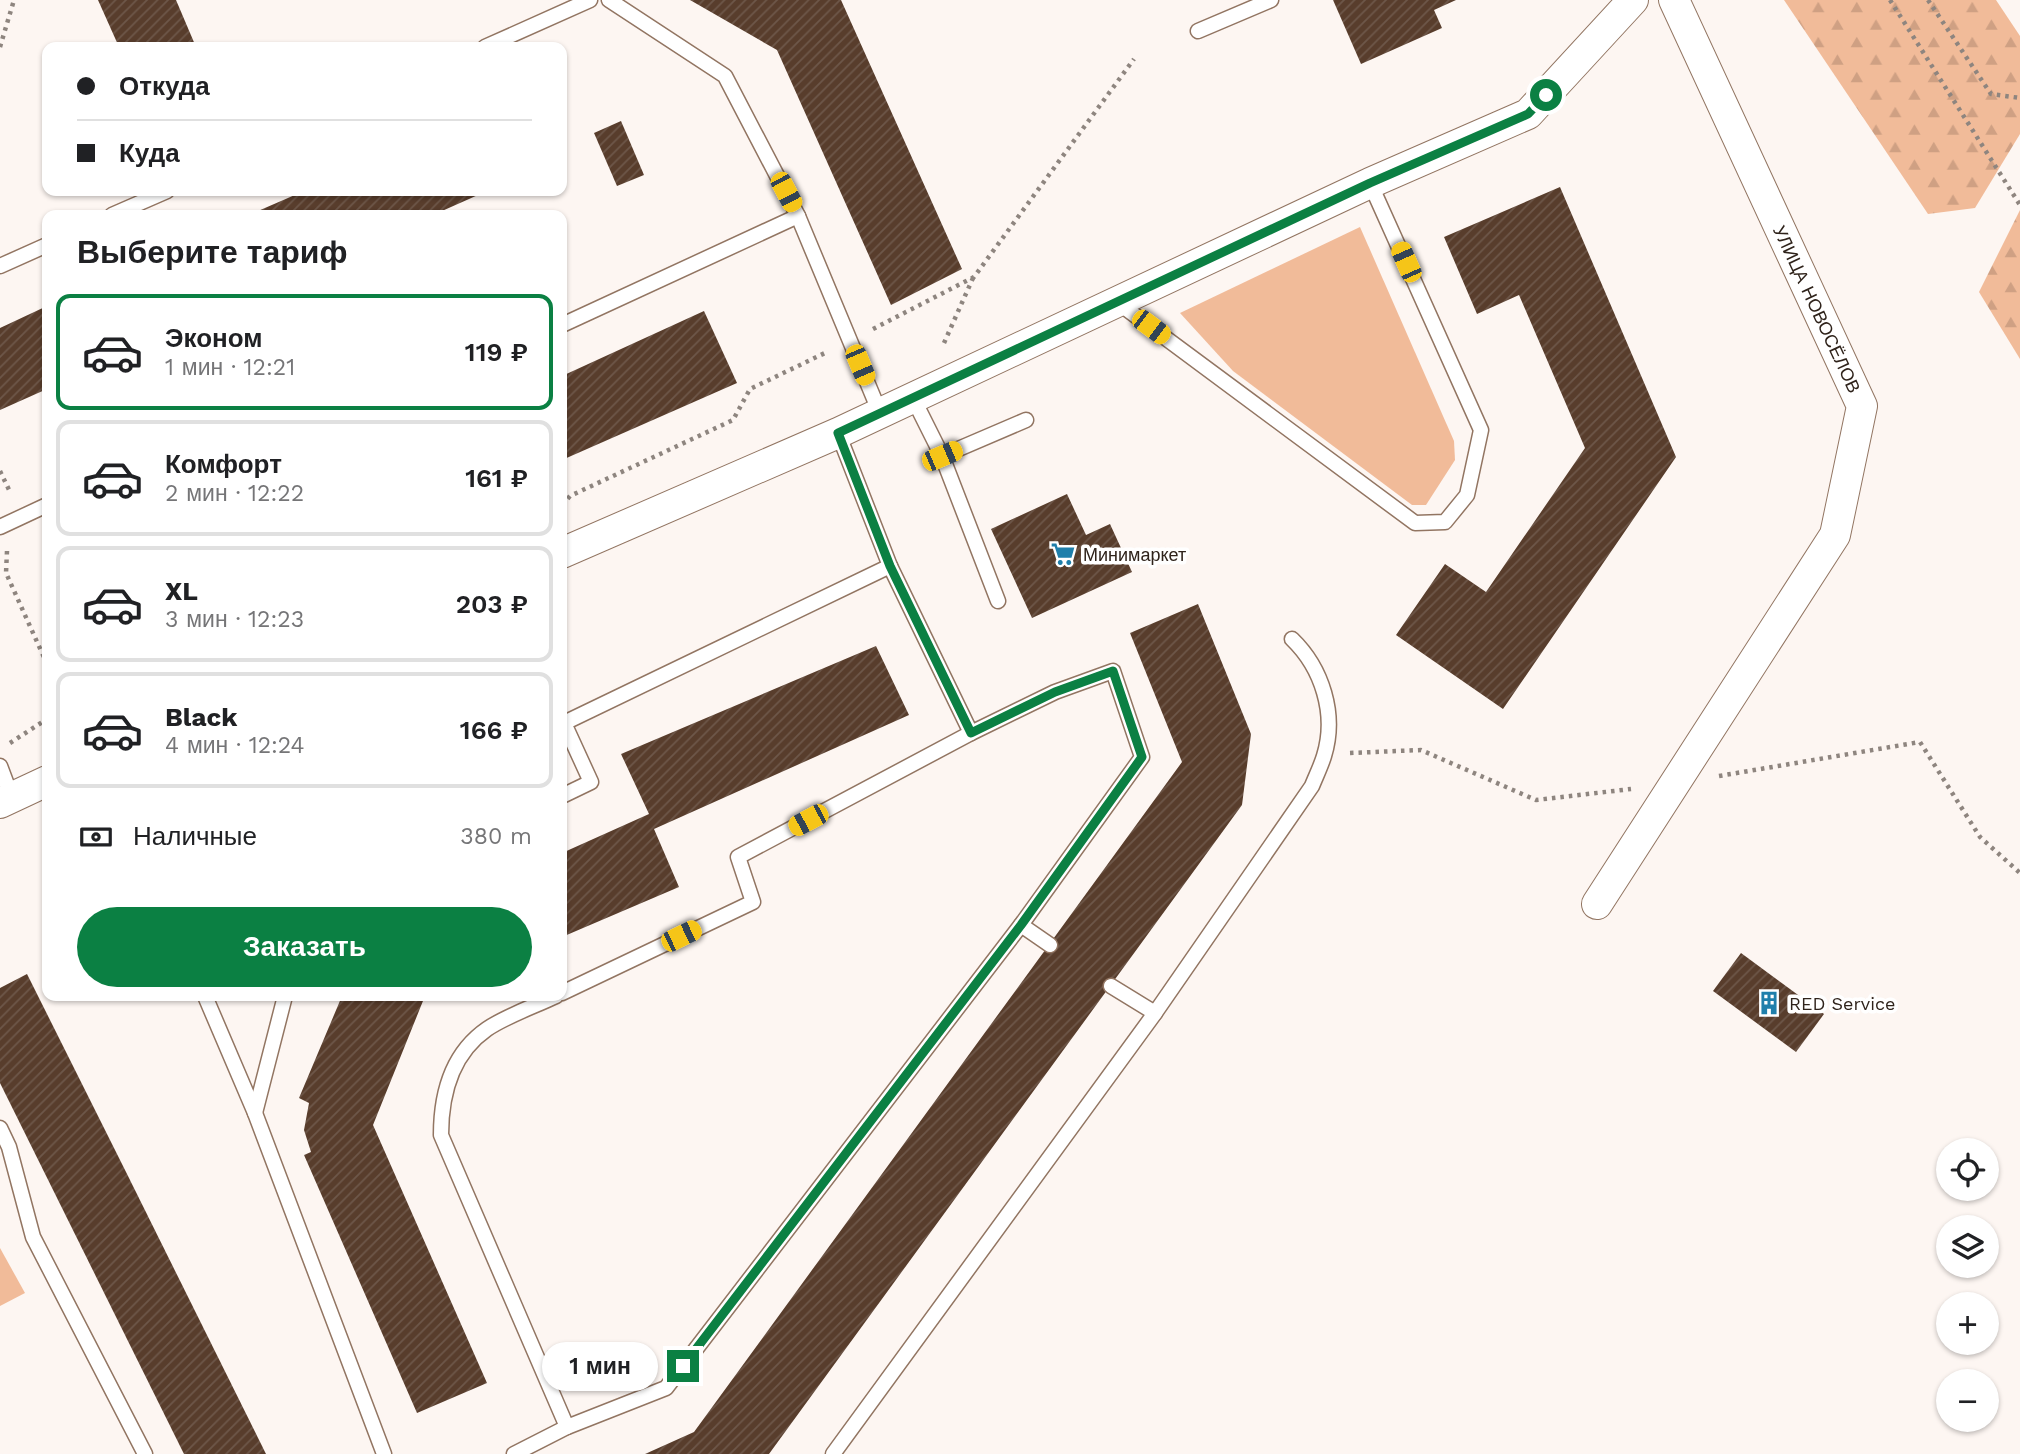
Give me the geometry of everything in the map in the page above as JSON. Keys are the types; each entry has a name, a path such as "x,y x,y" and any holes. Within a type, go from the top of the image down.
{"street":[{"path":"567,551 838,433 1370,183 1528,114 1633,0"},
{"name":"УЛИЦА НОВОСЁЛОВ","path":"1597,904 1835,535 1862,406 1674,0"},
{"path":"6,801 42,783"}],"lane":[{"path":"496,42 590,0"},
{"path":"609,0 725,76 798,216 880,413"},
{"path":"1198,32 1271,0"},
{"path":"1117,302 1415,523 1445,522 1467,495 1481,430 1370,183"},
{"path":"124,210 156,196"},
{"path":"567,323 798,216"},
{"path":"0,266 42,247"},
{"path":"918,396 998,601"},
{"path":"942,456 1026,420"},
{"path":"838,433 890,566 971,733"},
{"path":"4,525 42,507"},
{"path":"567,722 890,566"},
{"path":"834,1454 1155,1013 1311,786 1325,754 1329,719 1323,684 1306,653 1292,639"},
{"path":"514,1454 567,1427 666,1388 1021,925 1142,757 1113,671 1055,692 971,733 738,857 753,902 567,991"},
{"path":"567,730 591,782 567,794"},
{"path":"0,766 6,801"},
{"path":"1021,925 1049,944"},
{"path":"1111,986 1155,1013"},
{"path":"207,1001 255,1113 384,1454"},
{"path":"255,1113 284,1001"},
{"path":"546,1001 487,1029 465,1050 449,1075 441,1105 441,1135 567,1427"},
{"path":"0,1128 9,1147 33,1237 145,1454"}],"path":[{"path":"0,47 14,0"},
{"path":"1890,0 2020,205"},
{"path":"1928,0 1991,94 2020,98"},
{"path":"918,396 974,277 1134,59"},
{"path":"567,499 733,420 750,389 974,277"},
{"path":"0,471 11,492 4,525 6,573 42,653"},
{"path":"18,738 42,722"}],"green space":[{"path":"1784,0 1996,0 2020,36 2020,134 1975,208 1928,214"},
{"path":"2020,210 2020,359 1979,292"},
{"path":"1360,227 1454,441 1455,460 1426,505 1412,505 1233,371 1180,313"},
{"path":"0,1248 25,1293 0,1306"}],"building":[{"path":"98,0 176,0 194,42 117,42"},
{"path":"690,0 841,0 962,269 891,305 777,50"},
{"path":"1333,0 1456,0 1434,10 1442,28 1361,64"},
{"path":"621,121 644,175 617,186 594,133"},
{"path":"1560,187 1676,457 1503,709 1396,635 1445,564 1486,592 1585,448 1519,295 1477,314 1444,237"},
{"path":"293,196 476,196 444,210 260,210"},
{"path":"42,308 42,391 0,410 0,328"},
{"path":"704,311 737,383 567,458 567,374"},
{"name":"Минимаркет","path":"1067,494 1086,535 1110,524 1132,572 1032,618 991,529"},
{"path":"1198,604 1251,734 1242,805 769,1454 645,1454 694,1432 1182,762 1130,633"},
{"path":"876,646 909,715 654,829 679,887 567,935 567,851 649,814 621,754"},
{"name":"RED Service","path":"1741,953 1824,1014 1796,1052 1713,991"},
{"path":"27,974 266,1454 184,1454 0,1083 0,988"},
{"path":"340,1001 423,1001 373,1125 487,1383 417,1413 304,1155 311,1152 304,1130 309,1103 299,1098"}],"place":[{"name":"Минимаркет","path":"1063,554"},
{"name":"RED Service","path":"1769,1003"}],"route":[{"path":"683,1366 1021,925 1142,757 1113,671 1055,692 971,733 890,566 838,433 1370,183 1528,114 1546,95"}]}
